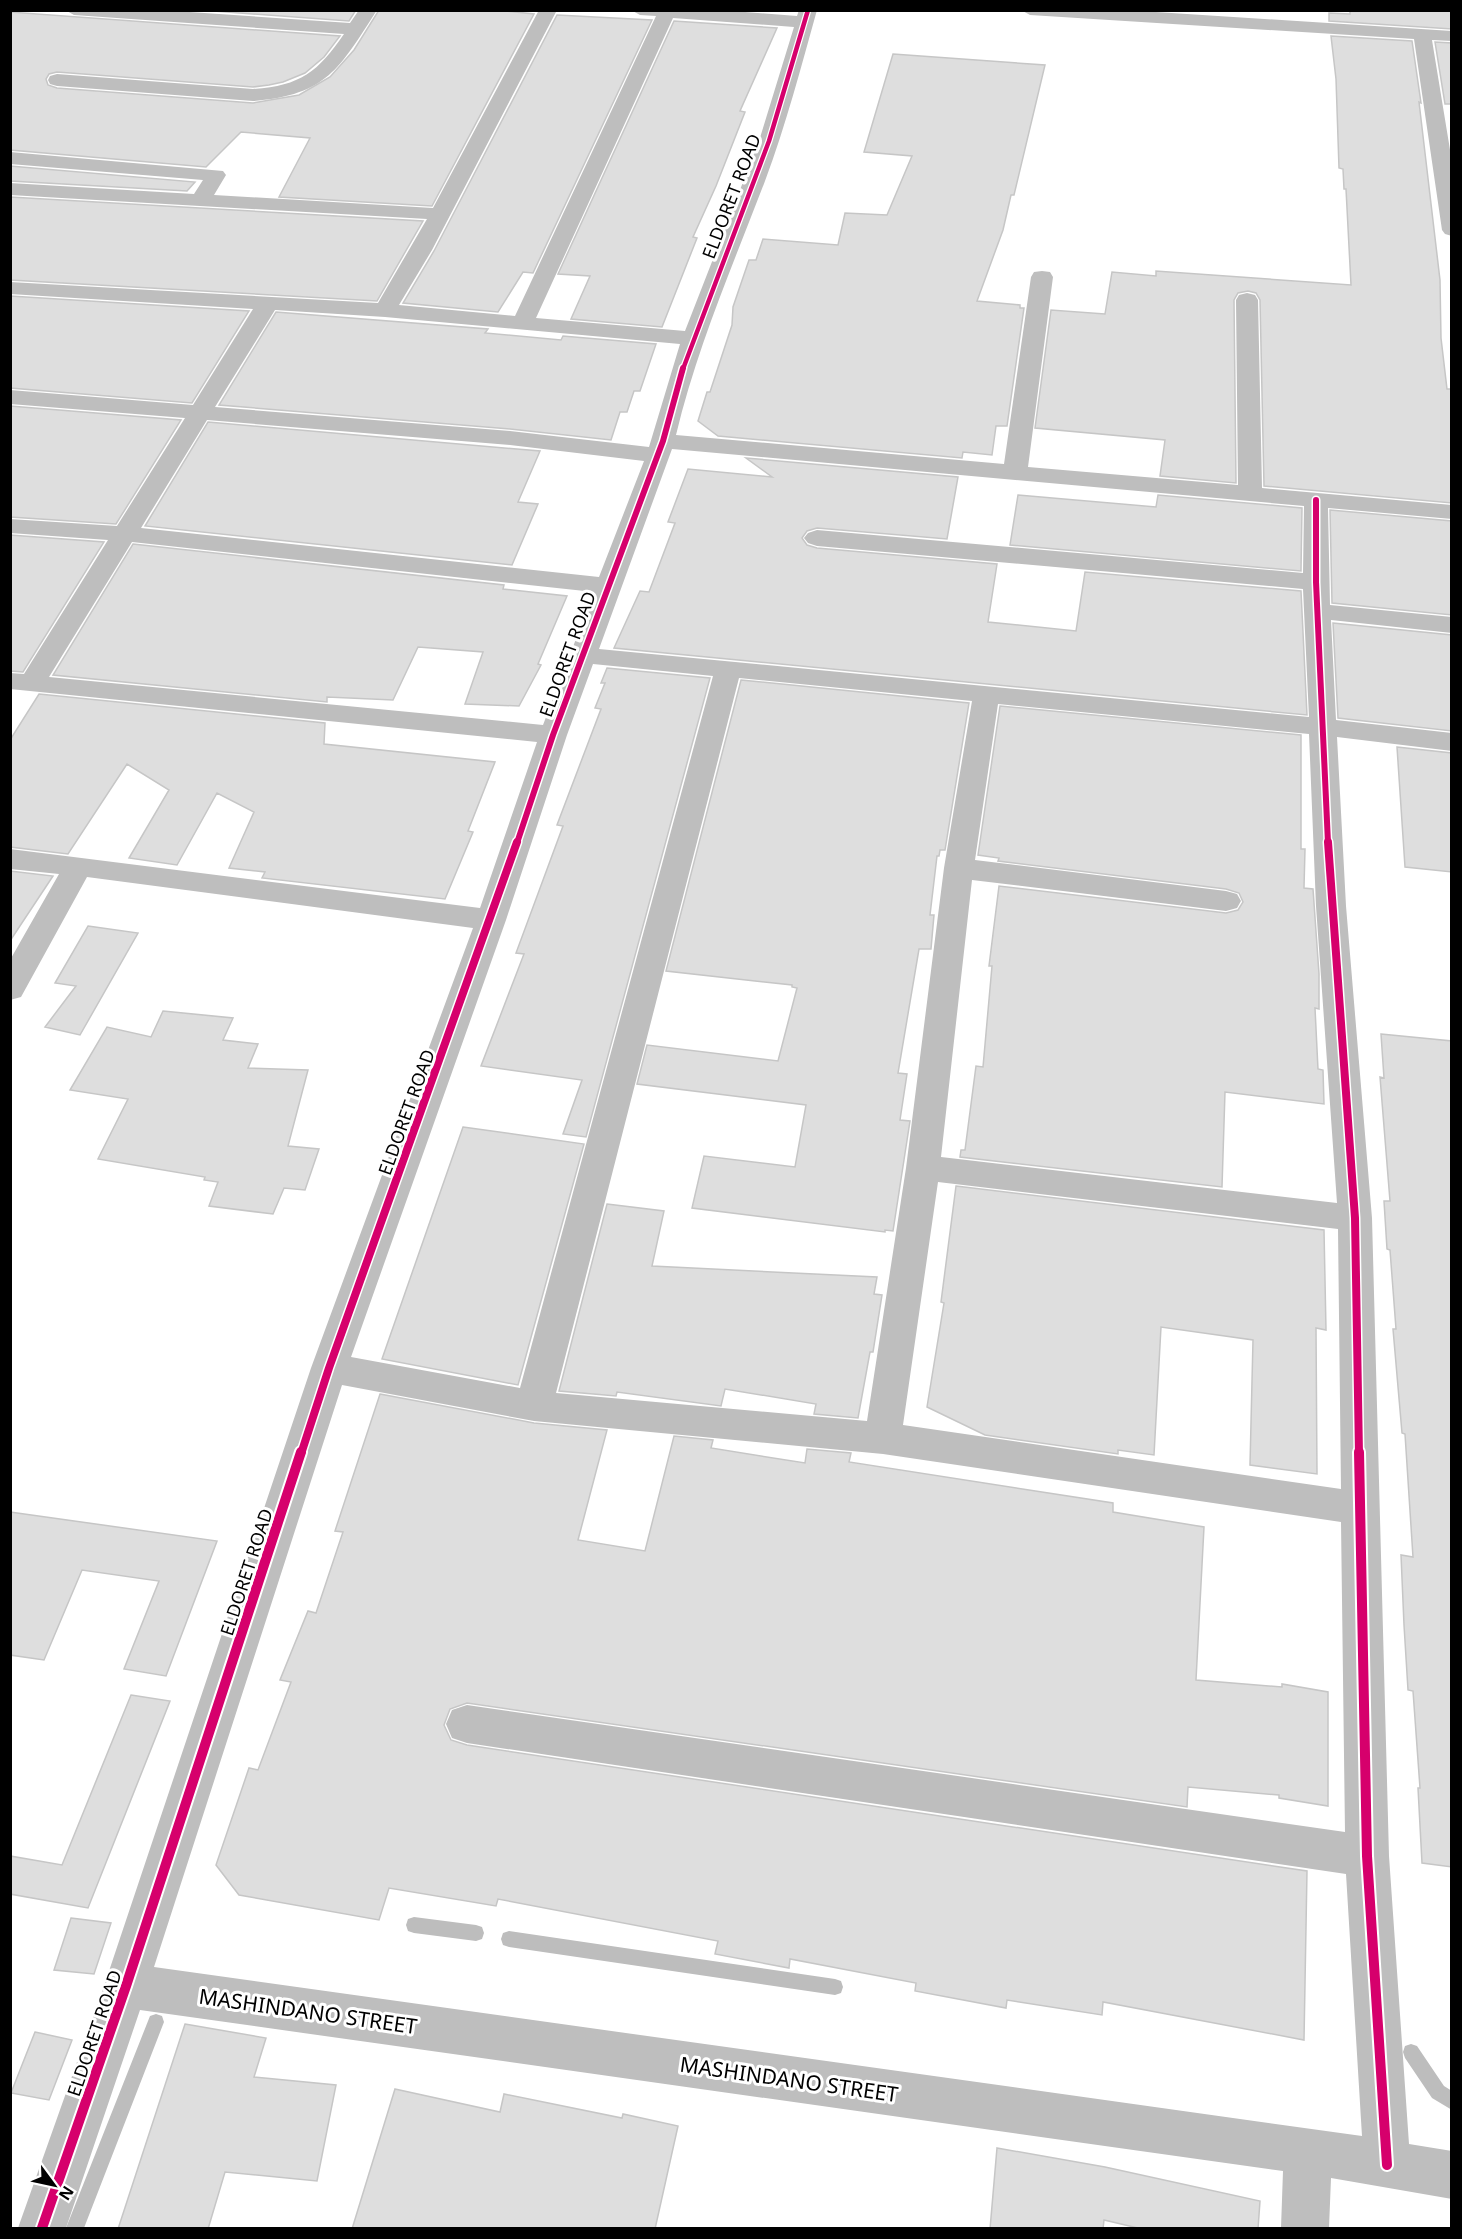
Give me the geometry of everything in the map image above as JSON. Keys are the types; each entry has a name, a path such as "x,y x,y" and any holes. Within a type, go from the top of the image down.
{"street":[{"path":"74,10 355,29"},
{"path":"57,80 253,95 282,94 326,72 368,10"},
{"path":"385,310 421,250 548,10"},
{"path":"640,10 806,16"},
{"path":"1030,10 1160,15 1334,30 1452,36"},
{"path":"1333,10 1334,30"},
{"path":"523,324 667,12"},
{"name":"ELDORET ROAD","path":"42,2229 126,1986 329,1368 491,920 554,735 660,448 672,399 692,339 769,142 806,16"},
{"path":"1422,34 1452,230"},
{"path":"10,158 216,175 200,200"},
{"path":"10,189 439,214"},
{"path":"1015,472 1042,277"},
{"path":"10,288 385,310 692,339"},
{"path":"1247,300 1251,495"},
{"path":"268,303 198,414 127,534 21,682 554,735"},
{"path":"10,397 510,438 1015,472 1452,512"},
{"path":"1316,500 1316,597 1321,727 1331,906 1356,1218 1367,1856 1387,2165"},
{"path":"10,526 127,534 608,586"},
{"path":"817,538 1316,597 1452,625"},
{"path":"584,655 1321,727 1452,742"},
{"path":"534,1406 728,669"},
{"path":"883,1438 923,1168 959,868 986,696"},
{"path":"10,859 491,920"},
{"path":"10,990 78,866"},
{"path":"959,868 1226,901"},
{"path":"923,1168 1356,1218"},
{"path":"329,1368 534,1406 883,1438 1360,1508"},
{"path":"467,1724 1367,1856"},
{"name":"MASHINDANO STREET","path":"126,1986 1308,2151 1452,2175"},
{"path":"1305,2229 1308,2151"}],"building":[{"path":"200,10 356,10 349,21"},
{"path":"379,10 496,10 534,14 432,206 279,197 310,138 241,132 206,167 10,150 10,12 340,36 324,57 305,73 269,85 253,87 57,72 49,74 46,79 48,85 57,88 253,103 299,95 330,77 354,50"},
{"path":"1350,10 1452,10 1452,29 1329,21 1329,13 1350,14"},
{"path":"557,15 652,20 533,273 523,272 498,312 403,303 434,251"},
{"path":"674,21 777,28 740,111 745,112 693,237 697,238 662,327 571,319 590,276 558,274"},
{"path":"1331,36 1412,41 1440,280 1441,338 1447,389 1452,389 1452,503 1264,486 1260,300 1256,293 1248,291 1238,293 1234,300 1236,483 1160,476 1165,440 1035,428 1051,310 1105,314 1112,272 1156,276 1156,271 1351,285 1346,189 1344,189 1343,169 1339,168 1336,79"},
{"path":"1435,42 1452,43 1452,104 1445,104"},
{"path":"893,54 1045,65 1014,195 1011,195 1003,230 977,301 1020,305 1020,308 1024,308 1007,426 996,426 992,455 963,452 962,458 718,436 698,421 732,325 733,307 749,260 756,260 763,239 838,245 845,213 887,215 912,156 864,152"},
{"path":"10,166 195,182 187,191 10,181"},
{"path":"10,197 423,221 377,301 10,280"},
{"path":"10,296 249,311 192,403 10,388"},
{"path":"276,312 488,329 485,333 561,340 563,336 656,344 640,391 634,391 627,412 620,412 611,440 510,429 219,405"},
{"path":"10,406 181,420 116,524 10,517"},
{"path":"208,422 540,451 518,502 538,504 512,565 145,526"},
{"path":"746,458 958,477 947,539 817,528 807,531 802,538 807,545 817,548 997,564 988,622 1076,631 1085,572 1301,591 1307,715 614,648 640,591 649,592 675,523 668,522 688,469 772,477"},
{"path":"1018,495 1156,507 1158,495 1302,508 1301,571 1010,545"},
{"path":"1330,510 1452,521 1452,615 1332,603"},
{"path":"10,535 104,542 23,672 10,671"},
{"path":"133,544 504,585 503,589 567,596 538,664 541,665 519,706 465,704 483,652 418,647 393,700 327,697 327,702 53,675"},
{"path":"1333,623 1452,635 1452,731 1338,718"},
{"path":"607,668 710,678 586,1137 563,1134 582,1080 481,1066 524,954 516,953 563,826 557,825 601,709 595,708 605,683 601,683"},
{"path":"741,680 969,703 945,850 940,850 937,856 930,915 934,915 931,949 919,949 898,1073 907,1074 900,1120 910,1121 893,1231 885,1230 885,1232 692,1208 704,1156 795,1167 806,1105 637,1084 647,1045 778,1061 797,988 792,985 666,971"},
{"path":"39,694 325,723 324,744 495,762 468,831 473,832 445,899 262,878 265,872 229,868 254,812 217,793 177,865 129,858 169,790 127,764 68,854 10,847 10,740"},
{"path":"1000,706 1301,735 1301,849 1305,849 1304,888 1313,889 1319,974 1319,1009 1315,1008 1318,1069 1323,1070 1324,1104 1225,1092 1222,1187 960,1157 961,1150 965,1150 976,1066 983,1067 992,966 989,966 999,886 1226,913 1238,910 1243,902 1239,893 1226,889 998,861 999,858 978,855"},
{"path":"1397,747 1452,753 1452,872 1405,867"},
{"path":"10,871 53,876 10,941"},
{"path":"88,926 138,933 80,1035 45,1027 76,986 55,983"},
{"path":"163,1011 233,1018 223,1040 258,1044 248,1068 308,1070 288,1146 319,1149 305,1190 284,1188 273,1214 209,1206 218,1182 204,1180 205,1177 98,1159 128,1099 70,1090 107,1027 151,1037"},
{"path":"1381,1034 1452,1041 1452,1867 1422,1863 1418,1788 1420,1788 1413,1691 1408,1690 1404,1625 1401,1555 1413,1557 1405,1434 1402,1433 1393,1329 1396,1329 1390,1250 1387,1249 1384,1201 1390,1201 1380,1077 1384,1078"},
{"path":"463,1127 584,1144 518,1385 382,1359"},
{"path":"956,1186 1324,1230 1326,1330 1316,1328 1317,1474 1250,1465 1253,1340 1161,1327 1154,1455 1118,1450 1118,1454 985,1435 927,1407 944,1303 941,1302"},
{"path":"607,1204 664,1211 652,1266 877,1277 874,1294 882,1295 873,1352 870,1352 858,1418 814,1414 816,1404 725,1389 721,1406 617,1392 616,1396 559,1391"},
{"path":"380,1394 534,1423 607,1430 578,1540 645,1551 674,1436 713,1440 711,1448 805,1463 807,1449 851,1453 849,1462 1113,1503 1113,1512 1204,1527 1196,1680 1282,1687 1282,1684 1328,1692 1328,1806 1279,1798 1279,1795 1188,1787 1187,1807 467,1703 450,1709 444,1725 451,1740 467,1745 1307,1871 1304,2040 1103,2002 1102,2015 1007,2000 1006,2008 915,1991 916,1983 790,1959 789,1968 715,1954 718,1941 498,1899 496,1906 389,1888 379,1920 239,1895 216,1865 249,1768 258,1770 291,1682 280,1680 308,1611 316,1613 343,1532 335,1531"},
{"path":"10,1512 217,1541 166,1676 124,1669 159,1581 82,1570 44,1660 10,1655"},
{"path":"131,1695 170,1701 88,1908 10,1894 10,1856 62,1865"},
{"path":"71,1918 111,1923 94,1974 54,1970"},
{"path":"185,2024 266,2038 254,2077 336,2085 317,2181 225,2172 208,2229 118,2229"},
{"path":"35,2032 72,2040 49,2100 11,2093"},
{"path":"395,2089 500,2112 504,2094 622,2118 623,2114 678,2126 655,2229 352,2229"},
{"path":"997,2148 1105,2167 1260,2201 1258,2229 1142,2229 1104,2220 1103,2229 990,2229"}],"waterway":[{"path":"414,1925 476,1933"},
{"path":"509,1939 835,1987"},
{"path":"75,2228 156,2022"},
{"path":"1411,2052 1438,2092 1452,2102"}],"cycle path":[{"path":"42,2228 126,1986 329,1368 491,920 553,735 663,441 672,402 697,327 756,179 785,92 808,10"},
{"path":"1316,500 1316,582 1331,906 1355,1218 1367,1856 1387,2165"}]}
